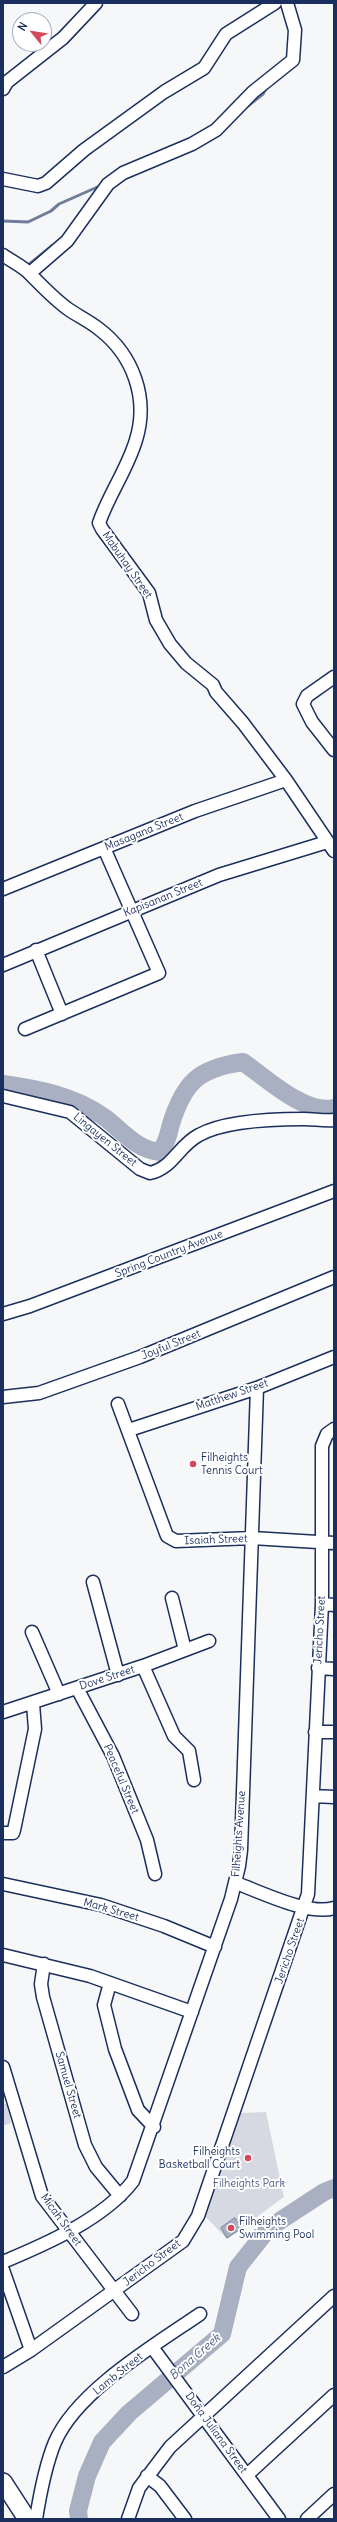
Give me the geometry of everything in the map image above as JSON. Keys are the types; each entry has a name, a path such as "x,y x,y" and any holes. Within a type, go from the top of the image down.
{"street":[{"path":"3,89 7,82 63,38 96,3"},
{"path":"3,179 38,186 46,183 84,150 151,101 204,68 226,34 275,3"},
{"path":"3,255 30,273 67,241 108,184 123,173 192,144 216,130 253,92 293,60 295,30 288,3"},
{"name":"Mabuhay Street","path":"30,273 46,291 68,310 100,330 116,345 137,381 141,398 139,426 128,466 99,523 102,529 149,594 156,620 170,644 186,663 210,682 286,780 330,846"},
{"path":"334,677 307,696 303,704 312,722 334,750"},
{"name":"Masagana Street","path":"3,889 212,805 286,780"},
{"name":"Kapisanan Street","path":"3,965 219,875 330,846"},
{"path":"25,1029 158,976 159,971 104,848"},
{"path":"36,950 62,1014"},
{"name":"Lingayen Street","path":"3,1096 70,1112 140,1169 150,1173 166,1168 182,1148 198,1135 218,1127 292,1119 334,1120"},
{"name":"Spring Country Avenue","path":"3,1314 30,1306 334,1191"},
{"name":"Joyful Street","path":"3,1397 39,1393 140,1357 334,1277"},
{"name":"Matthew Street","path":"129,1430 257,1388 334,1357"},
{"name":"Filheights Avenue","path":"3,2262 68,2232 120,2196 138,2172 236,1883 240,1850 257,1388"},
{"name":"Isaiah Street","path":"118,1404 129,1430 167,1536 176,1541 252,1538 328,1542"},
{"name":"Jericho Street","path":"3,2367 31,2350 183,2241 194,2226 305,1907 310,1876 318,1668 328,1542 322,1446 327,1434 334,1429"},
{"path":"93,1582 118,1675"},
{"path":"172,1598 186,1650"},
{"path":"322,1604 334,1605"},
{"path":"32,1632 59,1694"},
{"name":"Dove Street","path":"3,1712 33,1704 118,1675 209,1641"},
{"path":"143,1666 174,1736 189,1751 194,1780"},
{"path":"318,1668 334,1669"},
{"name":"Peaceful Street","path":"78,1688 113,1756 147,1840 155,1874"},
{"path":"3,1833 13,1833 14,1830 35,1729 33,1704"},
{"path":"315,1732 334,1732"},
{"path":"313,1796 334,1797"},
{"path":"236,1883 305,1907 319,1910 334,1908"},
{"name":"Mark Street","path":"3,1884 101,1905 164,1926 215,1947"},
{"path":"3,1955 44,1964 110,1983 192,2012"},
{"name":"Samuel Street","path":"44,1964 41,1984 43,1996 85,2145 96,2167 120,2196"},
{"path":"110,1983 104,2005 115,2049 138,2110 154,2127"},
{"name":"Micah Street","path":"3,2067 37,2186 68,2232 132,2314"},
{"path":"3,2270 31,2350"},
{"path":"128,2519 132,2504 147,2476 170,2447 334,2296"},
{"name":"Lamb Street","path":"36,2519 48,2462 56,2441 65,2425 102,2384 200,2314"},
{"name":"Doña Juliana Street","path":"152,2347 279,2519"},
{"path":"247,2475 334,2395"},
{"path":"147,2476 160,2486 185,2519"},
{"path":"3,2482 27,2519"},
{"path":"307,2519 334,2494"}],"green space":[{"path":"3,2104 7,2104 11,2123 3,2126"},
{"name":"Filheights Park","path":"266,2112 284,2197 227,2239 205,2216 240,2113"}],"water":[{"name":"Filheights Swimming Pool","path":"235,2218 242,2228 227,2238 221,2228"}],"waterway":[{"path":"244,109 263,94 267,87"},
{"path":"3,221 28,222 51,211 59,204 102,185"},
{"path":"27,266 53,245"},
{"path":"3,1084 56,1094 81,1104 104,1117 136,1143 143,1147 160,1152 166,1142 171,1124 182,1097 195,1080 204,1073 215,1068 243,1062 286,1094 299,1101 323,1109 334,1108"},
{"name":"Bona Creek","path":"79,2519 78,2511 87,2476 102,2442 129,2413 222,2334 238,2267 269,2228 324,2192 334,2188"}],"place":[{"name":"Filheights Tennis Court","path":"193,1464"},
{"name":"Filheights Basketball Court","path":"248,2158"},
{"name":"Filheights Swimming Pool","path":"231,2228"}]}
